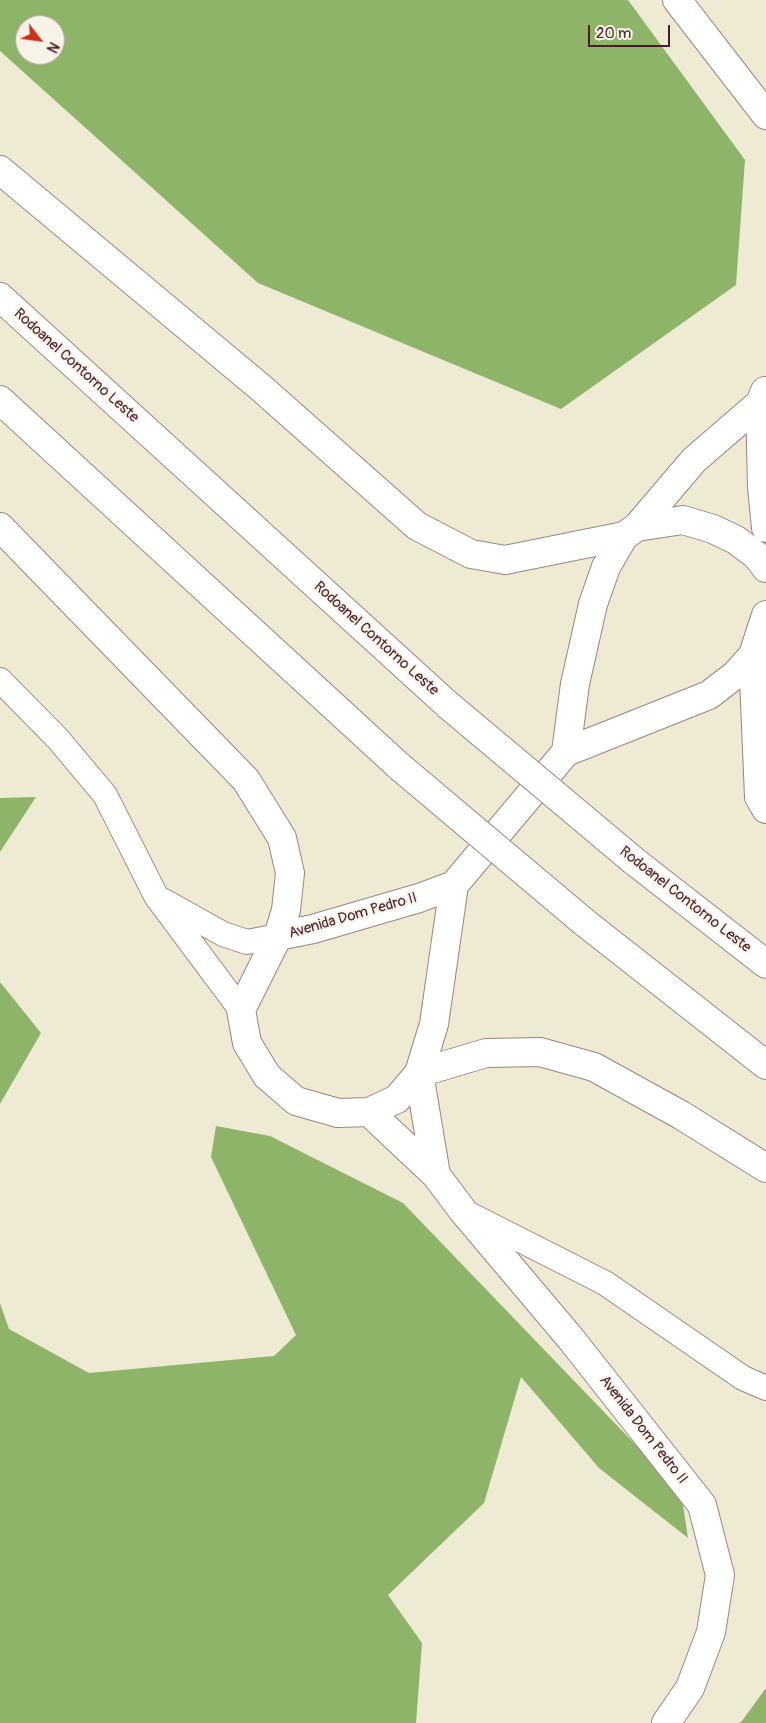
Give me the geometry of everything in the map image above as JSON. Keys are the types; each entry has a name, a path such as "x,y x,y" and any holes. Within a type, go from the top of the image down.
{"main road":[{"path":"677,0 766,115"},
{"path":"0,170 260,387 417,526 471,554 505,560 683,520 713,529 736,540 757,556 766,568"},
{"name":"Rodoanel Contorno Leste","path":"0,297 448,704 634,861 766,964"},
{"path":"566,752 575,684 593,604 606,567 630,531 694,460 763,395"},
{"path":"763,395 762,488 766,528"},
{"path":"0,400 400,767 584,922 766,1065"},
{"path":"0,527 246,780 282,838 290,873 286,910 278,936"},
{"name":"Avenida Dom Pedro II","path":"454,885 434,1024 419,1073 397,1098 369,1112 338,1113 296,1100 267,1076 247,1043 241,1010 278,936 313,929 419,898 454,885 566,752 710,695 735,675 753,656 766,615"},
{"path":"753,656 759,797 766,809"},
{"path":"419,1073 486,1053 540,1052 594,1067 681,1115 766,1168"},
{"name":"Avenida Dom Pedro II","path":"419,1073 436,1175"},
{"name":"Avenida Dom Pedro II","path":"369,1112 436,1175 463,1212 571,1339 702,1505 720,1575 712,1622 690,1688 666,1723"}],"street":[{"path":"0,680 58,740 105,795 156,896 241,1010"},
{"path":"156,896 222,934 247,942 278,936"},
{"path":"463,1212 605,1283 742,1378 766,1388"}],"green space":[{"path":"0,0 628,0 745,160 736,285 561,409 258,283 16,65 65,65 65,15 15,15 15,64 0,51"},
{"path":"36,797 0,852 0,798"},
{"path":"0,982 41,1033 0,1104"},
{"path":"216,1126 270,1136 403,1203 681,1492 688,1538 599,1468 521,1377 484,1503 388,1595 422,1643 416,1723 0,1723 0,1303 9,1329 89,1373 274,1356 296,1335 211,1157"},
{"path":"766,1688 766,1723 739,1723 742,1721"}]}
